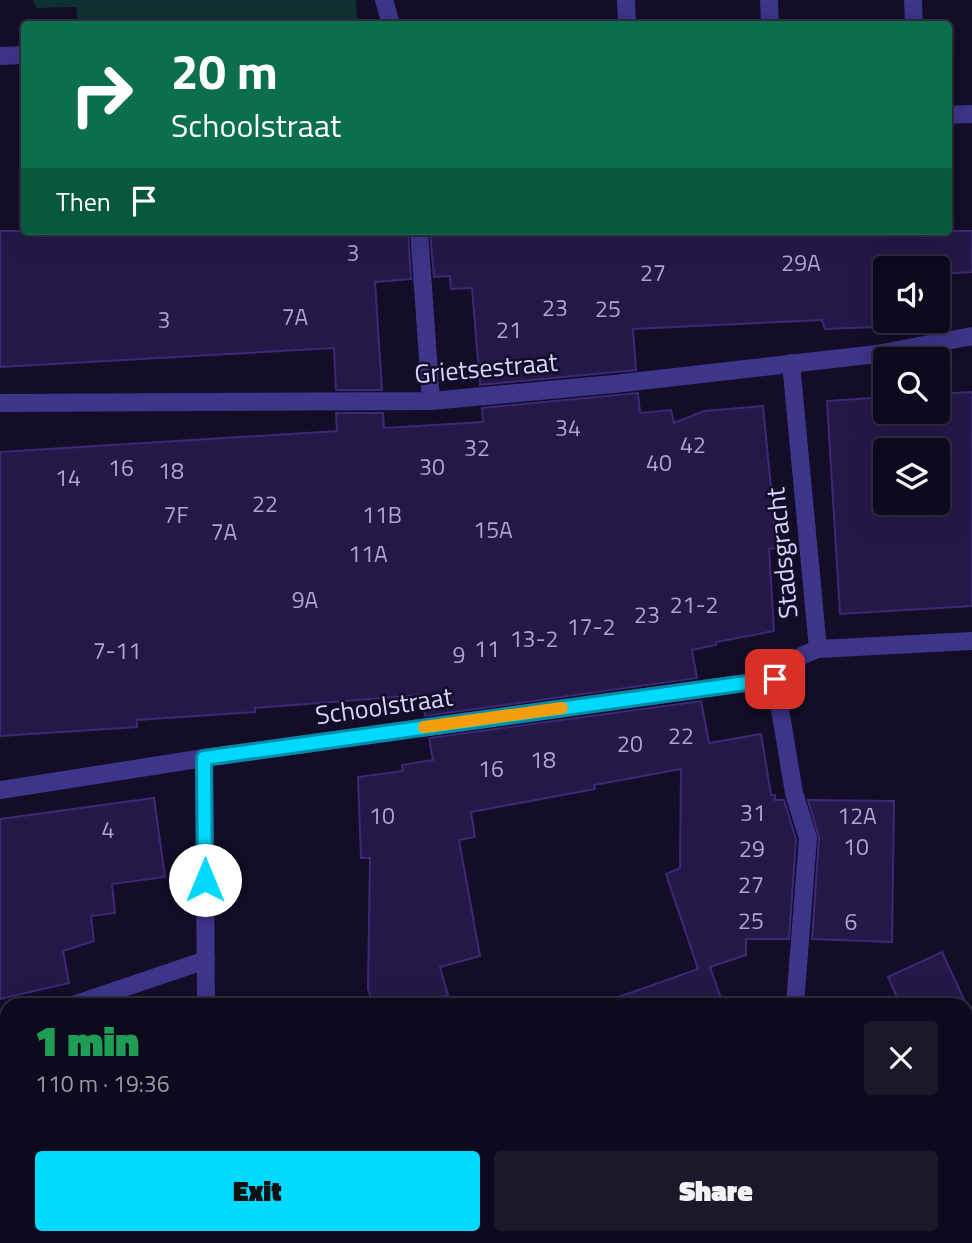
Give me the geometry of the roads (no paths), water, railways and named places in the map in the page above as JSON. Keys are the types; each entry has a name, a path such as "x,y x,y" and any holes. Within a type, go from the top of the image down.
{"street":[{"path":"384,0 390,21"},
{"path":"625,0 627,21"},
{"path":"769,0 770,21"},
{"path":"914,0 914,21"},
{"path":"0,56 21,55"},
{"path":"952,115 972,114"},
{"path":"419,235 431,401"},
{"name":"Grietsestraat","path":"0,403 431,401 614,384 877,354 972,336"},
{"name":"Stadsgracht","path":"775,679 803,654 818,649 791,363"},
{"path":"818,649 972,641"},
{"path":"775,679 794,793 808,838 795,998"},
{"name":"Schoolstraat","path":"0,790 204,758 775,679"},
{"path":"204,758 206,998"},
{"path":"94,998 206,960"}]}
